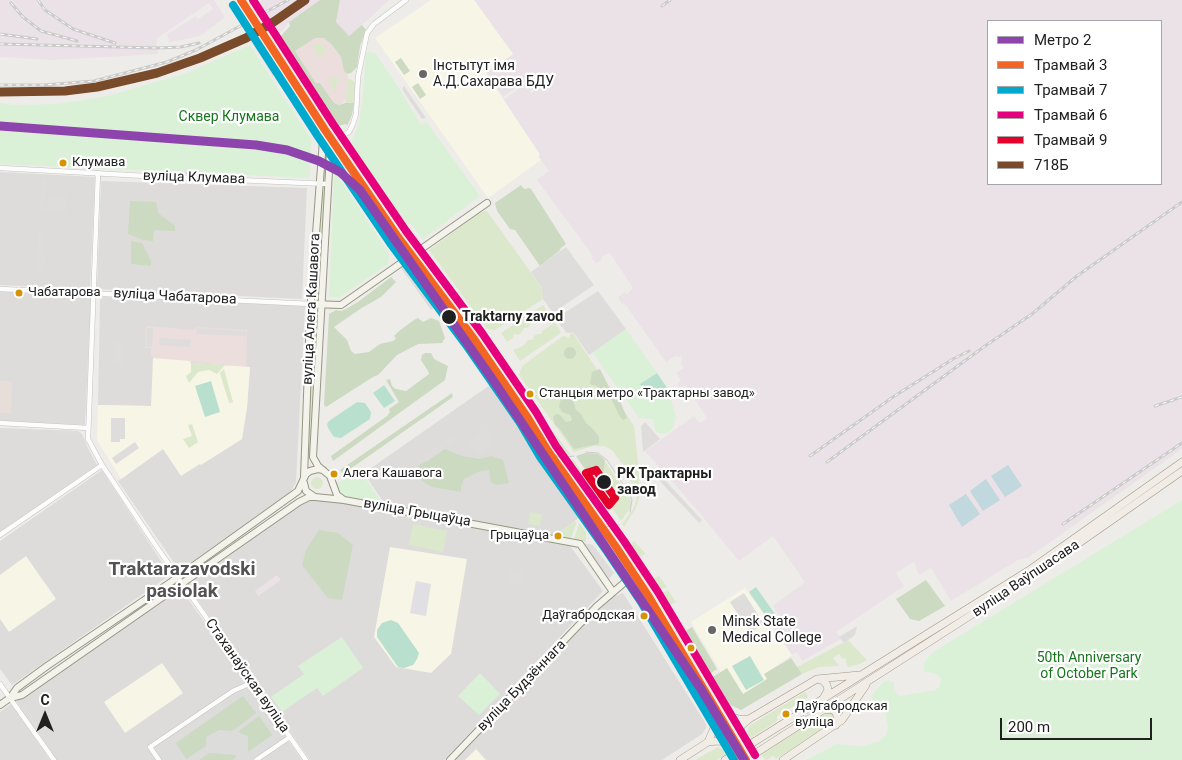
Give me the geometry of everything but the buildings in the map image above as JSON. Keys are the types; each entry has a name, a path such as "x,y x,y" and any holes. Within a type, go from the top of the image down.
{"main road":[{"path":"246,0 288,66 415,253 484,342 638,571 751,760"},
{"path":"234,1 330,152 587,514 738,760"},
{"path":"323,140 337,138"},
{"name":"вуліца Алега Кашавога","path":"323,470 318,466 313,457 330,152 337,138"},
{"name":"вуліца Алега Кашавога","path":"304,480 311,304 323,140"},
{"name":"вуліца Чабатарова","path":"311,304 341,304 488,203"},
{"path":"315,244 324,245"},
{"name":"вуліца Ваўпшасава","path":"725,760 1028,571 1182,462"},
{"path":"0,705 10,698 17,688 47,666 178,578 298,491 310,471 323,470 330,476 332,484 329,493 299,502 22,695 10,698"},
{"name":"вуліца Ваўпшасава","path":"745,760 1032,576 1182,472"},
{"path":"304,480 306,491 317,497"},
{"name":"вуліца Грыцаўца","path":"332,484 337,495 344,500"},
{"name":"вуліца Грыцаўца","path":"317,497 344,500 580,544 613,592"},
{"path":"246,529 251,536"},
{"name":"вуліца Будзённага","path":"450,760 597,606 638,571"},
{"path":"739,740 741,726 749,719 817,679 862,675"},
{"path":"817,679 822,680 827,685 828,690 824,697"},
{"path":"783,760 842,720 868,682"},
{"path":"825,710 831,709 836,712 838,718 836,725"},
{"path":"725,715 749,719"},
{"path":"708,742 714,728 714,721"},
{"path":"680,760 708,742 727,742"}],"street":[{"path":"337,138 349,132 354,119 358,77 367,33 374,24 406,0"},
{"name":"вуліца Клумава","path":"0,168 328,184"},
{"name":"Стаханаўская вуліца","path":"98,173 88,438 102,464 178,578 306,760"},
{"name":"вуліца Чабатарова","path":"0,289 311,304"},
{"path":"0,424 88,428"},
{"path":"0,535 102,464"},
{"path":"159,760 150,747 233,691 251,683"},
{"path":"0,684 54,760"},
{"path":"256,760 290,737"}],"shaded area":[{"path":"0,0 214,0 225,17 202,35 169,42 167,34 196,16 198,19 213,9 209,3 156,39 158,54 55,60 0,57"},
{"path":"261,0 320,0 289,22 282,31 273,33 258,10"},
{"path":"340,0 389,0 349,37 336,22"},
{"path":"431,0 474,0 513,54 486,73 540,155 538,156 541,160 488,198 375,38"},
{"path":"474,0 1182,0 1182,449 1029,557 1018,560 951,601 931,568 919,575 914,562 896,573 904,586 836,632 841,639 802,661 797,652 792,655 771,625 781,618 773,606 805,582 773,536 739,561 645,451 694,416 700,423 707,418 685,385 680,388 677,384 681,381 676,373 684,368 681,364 682,357 675,356 666,362 625,302 622,304 618,297 624,292 627,294 633,288 614,259 609,253 601,257 602,259 596,264 591,257 593,256 537,180 549,171 538,156 540,154 503,100 524,85 531,93 549,81 547,79 530,91 523,82 503,97 486,73 513,54"},
{"path":"315,38 327,40 341,57 344,71 348,78 346,80 348,84 346,98 342,104 334,103 320,83 316,83 295,51"},
{"path":"404,86 426,118 422,119 402,89"},
{"path":"368,169 404,220 401,223 365,171"},
{"path":"0,172 95,177 90,289 0,285"},
{"path":"182,172 228,175 227,179 179,177"},
{"path":"41,178 47,178 46,213 39,213"},
{"path":"101,181 307,188 302,299 97,289"},
{"path":"48,196 67,196 66,213 47,212"},
{"path":"38,229 44,230 43,256 46,256 45,272 36,272"},
{"path":"566,247 594,285 553,313 543,299 542,288 531,272"},
{"path":"404,266 434,308 431,310 401,268"},
{"path":"0,290 91,295 85,425 0,421"},
{"path":"598,291 626,329 589,355 573,332 567,333 555,319"},
{"path":"103,297 305,306 296,482 291,491 182,569 177,567 118,481 163,449 200,464 242,439 250,367 151,406 98,405 100,301"},
{"path":"146,326 194,330 196,327 247,330 246,367 153,358 151,356 151,348 145,348"},
{"path":"147,328 153,328 152,347 146,347"},
{"path":"197,328 246,331 246,336 196,334"},
{"path":"160,338 191,340 190,347 159,345"},
{"path":"113,341 123,341 123,366 113,365"},
{"path":"153,358 250,367 242,439 181,476 163,449 121,479 97,440 98,405 151,406"},
{"path":"0,381 12,381 11,413 0,413"},
{"path":"490,385 581,516 555,536 386,506 364,473"},
{"path":"111,418 125,418 125,439 120,439 120,442 111,442"},
{"path":"645,422 660,439 643,452 641,426"},
{"path":"0,428 78,431 82,434 97,465 0,532"},
{"path":"485,428 496,443 477,457 466,442"},
{"path":"53,430 77,431 78,436 54,435"},
{"path":"455,434 459,439 426,462 423,456"},
{"path":"135,442 139,448 116,464 112,458"},
{"path":"102,470 170,575 12,685 0,669 0,541"},
{"path":"660,475 702,520 699,523 657,478"},
{"path":"317,500 360,505 568,543 603,591 444,760 310,760 187,585 300,504 305,501"},
{"path":"584,543 593,545 614,573 609,579"},
{"path":"390,547 467,559 451,654 431,673 396,667 374,637"},
{"path":"26,556 56,599 9,632 0,619 0,575"},
{"path":"508,569 524,572 522,584 506,581"},
{"path":"277,575 281,580 258,596 255,591"},
{"path":"416,581 431,584 426,616 410,613"},
{"path":"745,588 792,655 765,674 768,679 743,694 727,669 721,672 691,622"},
{"path":"181,589 302,760 57,760 16,701"},
{"path":"623,593 706,724 702,734 662,760 454,760 610,598"},
{"path":"744,593 764,624 750,633 730,602"},
{"path":"857,626 855,635 844,643 839,637"},
{"path":"162,663 183,693 125,733 104,702"},
{"path":"243,691 247,691 280,738 248,760 163,760 160,755 161,747"},
{"path":"11,704 50,760 0,760 0,712"},
{"path":"25,704 39,725 34,729 20,708"},
{"path":"211,712 214,715 172,743 170,740"},
{"path":"476,749 486,760 465,760"}],"green space":[{"path":"320,0 340,0 336,22 349,36 362,25 366,30 360,46 357,67 351,73 347,74 344,71 341,57 324,38 315,38 295,51 316,83 320,83 334,103 339,105 354,103 352,115 347,126 346,124 338,126 333,120 279,38 290,26 289,22"},
{"path":"318,43 323,45 328,51 319,57 312,46"},
{"name":"Сквер Клумава","path":"250,45 311,139 310,178 0,164 0,103 13,105 58,104 107,96 187,73"},
{"path":"366,53 375,53 421,125 426,121 480,196 423,239 410,223 406,226 401,223 404,221 368,169 365,171 350,145 358,127 363,98"},
{"path":"401,58 410,71 404,75 395,62"},
{"path":"340,77 339,83 336,83 336,93 328,81 331,78"},
{"path":"348,78 355,82 354,103 345,103 348,84 346,80"},
{"path":"418,83 426,95 420,99 412,87"},
{"path":"336,174 389,256 388,264 340,297 329,297 334,178"},
{"path":"521,185 524,189 531,189 566,244 540,266 515,230 510,229 497,211 495,203"},
{"path":"322,192 325,192 322,236 319,236"},
{"path":"130,201 156,202 158,213 175,226 175,231 154,230 153,241 143,240 128,234"},
{"path":"484,211 487,211 542,288 543,299 495,330 487,329 429,250"},
{"path":"131,241 142,243 151,261 151,266 131,264"},
{"path":"318,252 321,252 318,295 315,295"},
{"path":"391,277 396,282 381,297 334,327 347,340 351,351 355,354 369,352 380,344 393,341 396,339 394,336 399,331 418,318 423,322 431,318 439,321 445,338 442,343 418,344 397,355 378,375 326,407 324,405 329,314 336,310 346,309 358,302"},
{"path":"543,305 549,314 537,322 533,322 528,328 524,328 518,335 514,334 513,338 507,342 501,333"},
{"path":"314,317 317,317 311,453 307,453"},
{"path":"555,322 561,333 520,361 513,350 523,346 528,340 532,340 537,334 541,334 542,331"},
{"path":"626,329 657,373 641,384 652,400 668,389 676,417 673,428 668,433 659,433 655,430 653,419 639,418 592,352"},
{"path":"571,332 634,426 639,472 639,498 636,508 624,527 622,524 634,508 637,498 636,489 626,475 629,473 612,450 604,446 593,446 574,452 519,375 522,366 563,336 569,338"},
{"path":"568,347 572,347 576,353 572,359 568,359 564,355 564,351"},
{"path":"431,353 434,359 448,366 445,380 333,461 331,456 387,416 390,412 389,409 399,402 386,380 390,379 392,386 396,389 406,391 429,374 421,360 422,355"},
{"path":"191,363 225,365 217,374 209,370 198,372 189,383 186,376 191,372"},
{"path":"224,369 233,402 229,403 220,373"},
{"path":"600,369 608,385 620,401 627,418 623,420 609,394 600,393 597,386 590,384 592,372"},
{"path":"657,373 668,389 652,400 640,384"},
{"path":"211,381 220,412 205,417 195,386"},
{"path":"384,385 395,401 384,408 373,393"},
{"path":"452,393 453,397 343,474 340,470"},
{"path":"565,397 573,400 576,410 599,437 599,444 574,449 555,425 553,417 556,414 559,414 566,422 572,419 570,415 562,412 559,407 561,399"},
{"path":"357,402 365,403 371,412 370,419 341,438 334,437 327,424"},
{"path":"192,424 198,442 189,448 183,439 192,436 188,425"},
{"path":"553,431 571,455 565,456 551,434"},
{"path":"445,449 462,456 480,459 491,456 503,460 509,483 497,485 491,482 489,470 480,471 464,479 461,492 432,487 421,480 416,474 417,467"},
{"path":"586,453 598,454 605,460 601,492 576,456"},
{"path":"593,453 602,457 628,495 631,507 621,521 576,456"},
{"path":"573,459 599,498 596,502 569,463"},
{"path":"359,469 383,504 341,495 335,484"},
{"path":"315,477 319,477 323,483 319,489 315,489 311,485 311,481"},
{"name":"50th Anniversary of October Park","path":"1182,500 1182,760 806,760 837,744 865,746 880,741 887,733 888,728 885,710 873,702 871,696 882,683 889,680 894,683 894,690 899,696 936,690 940,685 941,678 936,674 924,671 924,663 933,652"},
{"path":"602,505 615,524 612,525 600,507"},
{"path":"530,512 542,514 540,526 528,524"},
{"path":"575,521 577,522 571,538 561,537 559,533"},
{"path":"579,523 586,532 586,542 574,540"},
{"path":"413,524 447,531 443,552 409,545"},
{"path":"319,530 338,533 353,545 342,600 328,598 302,565 306,550"},
{"path":"633,541 646,554 639,557 633,549"},
{"path":"659,576 667,587 659,590 653,579"},
{"path":"926,580 945,606 919,621 910,619 896,599"},
{"path":"756,587 777,617 770,622 749,592"},
{"path":"668,590 676,602 668,606 661,594"},
{"path":"391,620 398,623 419,653 413,665 404,668 398,667 377,637 377,630 382,623"},
{"path":"692,627 717,669 710,674 684,632"},
{"path":"342,637 363,668 323,696 317,688 282,712 271,697 304,674 298,666"},
{"path":"848,640 867,660 848,667 846,658 842,659 839,654 833,658 839,666 819,667 802,674 797,667"},
{"path":"750,656 764,680 746,690 732,666"},
{"path":"791,658 802,674 741,710 729,704 713,677 727,668 743,694 767,679 764,674"},
{"path":"480,673 500,694 479,715 458,696"},
{"path":"805,692 808,696 806,699 777,716 777,721 751,738 747,733 749,726"},
{"path":"243,696 256,713 232,731 219,730 206,737 206,746 186,759 176,743"},
{"path":"828,712 833,713 835,717 834,722 776,759 773,756 767,760 763,758 761,754"},
{"path":"259,716 272,735 248,752 248,736 238,732"},
{"path":"718,747 726,754 717,760 695,760"},
{"path":"209,753 236,755 236,757 232,760 199,760"}],"water":[{"path":"1008,465 1022,486 1005,497 991,476"},
{"path":"986,479 1000,500 983,511 970,491"},
{"path":"966,494 980,514 962,527 949,505"}],"pier":[{"path":"238,0 253,0 293,63 273,76 229,6"}],"tram line":[{"name":"3","path":"241,0 325,130 398,237 474,339 528,418 548,451 616,547 649,597 746,760"},
{"name":"6","path":"253,0 333,124 406,231 482,333 536,412 556,446 658,592 755,755"},
{"name":"7","path":"233,5 390,243 466,345 520,423 540,457 641,602 734,760"},
{"path":"548,451 561,458 574,456"},
{"path":"586,452 598,453 607,460 630,495 632,500 630,512"},
{"name":"9","path":"596,470 615,498 609,505 586,473 596,470"},
{"path":"598,525 605,527 619,525"}],"railway":[{"path":"38,0 45,10 73,29 115,43"},
{"path":"0,85 44,85 94,81 167,62 196,50 288,0"},
{"path":"662,6 670,0"},
{"path":"11,3 23,17 41,31 77,41"},
{"path":"0,34 37,39"},
{"path":"0,44 157,48 181,47 199,43"},
{"path":"827,462 985,346 1032,314 1077,276 1182,202"},
{"path":"810,456 893,397 969,351"},
{"path":"1155,406 1182,397"},
{"path":"1063,524 1182,443"}],"metro line":[{"name":"2","path":"0,126 256,145 287,150 319,161 340,172 360,190 493,380 701,689 744,760"}],"transit line":[{"name":"718Б","path":"0,92 65,91 97,87 157,73 200,58 246,38 305,0"}],"place":[{"name":"Інстытут імя А.Д.Сахарава БДУ","path":"423,74"},
{"name":"Клумава","path":"63,163"},
{"name":"Чабатарова","path":"19,293"},
{"name":"Traktarny zavod","path":"449,317"},
{"name":"Станцыя метро «Трактарны завод»","path":"530,394"},
{"name":"Алега Кашавога","path":"334,474"},
{"name":"РК Трактарны завод","path":"604,482"},
{"name":"Грыцаўца","path":"558,536"},
{"name":"Даўгабродская","path":"644,616"},
{"name":"Minsk State Medical College","path":"712,630"},
{"name":"Даўгабродская вуліца","path":"786,714"}],"district":[{"name":"Traktarazavodski pasiolak","path":"182,581"}]}
